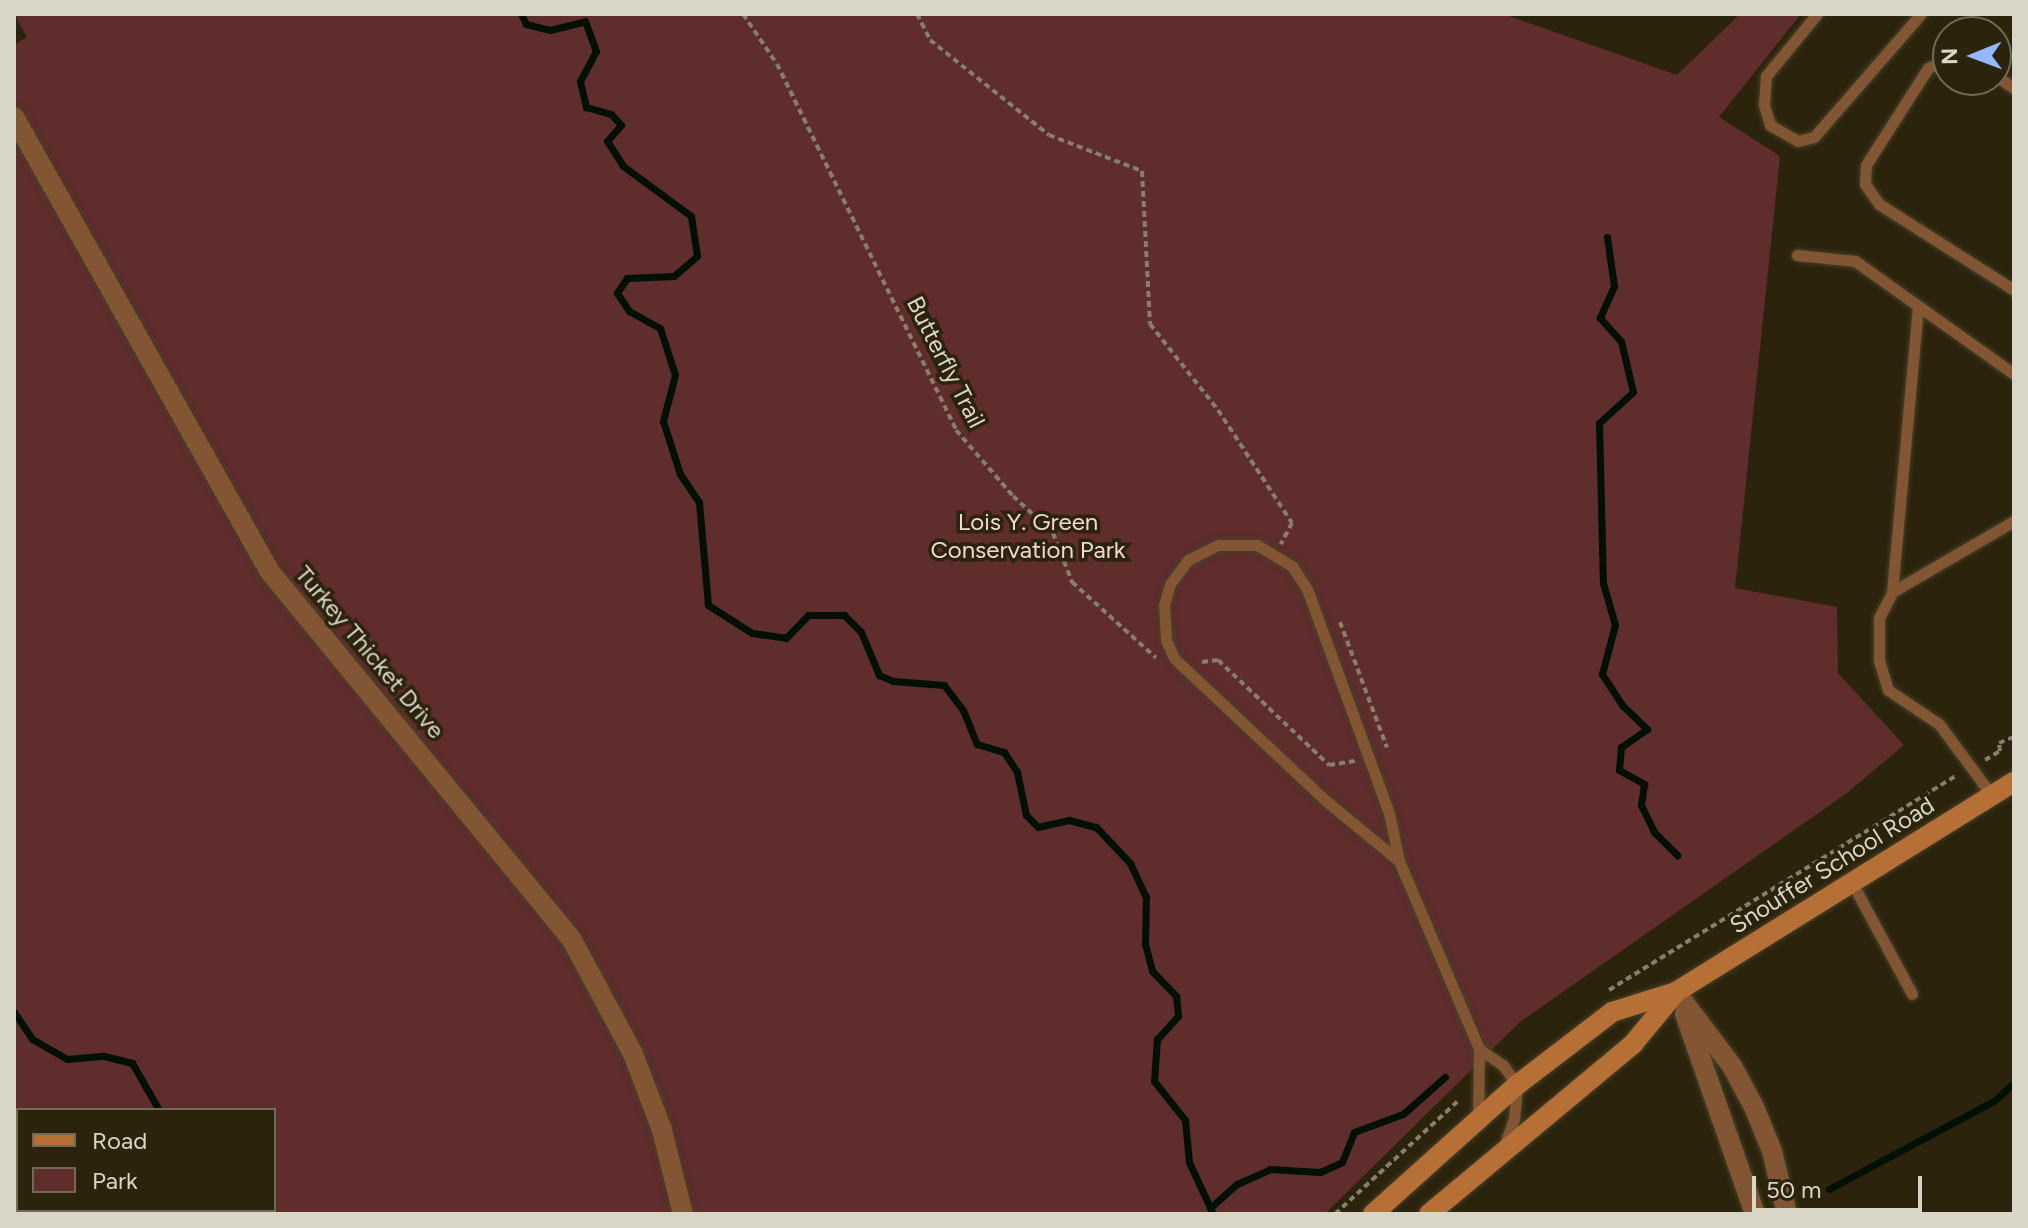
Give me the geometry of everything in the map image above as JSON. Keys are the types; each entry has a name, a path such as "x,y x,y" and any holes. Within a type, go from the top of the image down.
{"main road":[{"name":"Snouffer School Road","path":"1373,1214 1517,1085 1612,1012 1676,992 2014,782"},
{"name":"Snouffer School Road","path":"1429,1214 1633,1044 1676,992"}],"street":[{"name":"Turkey Thicket Drive","path":"14,117 270,572 572,940 633,1054 662,1130 683,1214"},
{"path":"1676,992 1755,1214"},
{"path":"1676,992 1732,1066 1754,1107 1772,1151 1787,1214"}],"lane":[{"path":"1817,14 1766,76 1764,105 1770,125 1798,141 1814,137 1921,14"},
{"path":"1932,66 1866,165 1865,184 1879,204 2014,290"},
{"path":"1797,255 1855,261 2014,374"},
{"path":"1918,306 1892,592 1879,618 1879,661 1888,690 1939,724 1993,797"},
{"path":"1892,592 2014,521"},
{"path":"1399,861 1325,800 1186,669 1166,640 1164,605 1170,584 1188,560 1218,545 1239,542 1276,553 1307,589 1389,813 1399,861 1479,1049 1478,1121"},
{"path":"1852,883 1912,994"},
{"path":"1479,1049 1503,1065 1517,1085 1514,1119 1500,1155"}],"path":[{"name":"Butterfly Trail","path":"743,14 777,64 956,430 1013,496 1053,533 1072,582 1159,661"},
{"path":"917,14 930,40 1049,135 1142,171 1150,324 1218,410 1292,523 1276,553"},
{"path":"1340,622 1387,748"},
{"path":"1192,663 1218,660 1329,765 1361,758"},
{"path":"2000,751 1999,743 2014,737"},
{"path":"1604,993 1949,781"},
{"path":"1335,1214 1455,1108 1461,1094 1469,1096"}],"green space":[{"name":"Lois Y. Green Conservation Park","path":"14,14 1503,14 1677,75 1740,14 1801,14 1719,117 1780,156 1735,588 1837,607 1838,673 1904,745 1847,793 1520,1022 1325,1214 113,1214 111,1212 276,1212 276,1108 16,1108 16,1120 14,1118 14,45 27,37"}],"waterway":[{"path":"521,14 526,24 550,30 585,21 596,51 580,81 586,107 611,114 621,125 607,141 623,166 691,216 697,256 674,276 627,278 617,293 629,311 660,328 675,375 663,421 680,474 699,502 708,605 752,633 786,638 808,615 844,615 861,632 879,675 893,681 944,685 963,710 977,744 1004,752 1017,772 1026,815 1038,827 1069,820 1096,827 1130,863 1146,897 1145,944 1152,971 1176,996 1178,1016 1157,1039 1154,1081 1185,1120 1189,1162 1213,1214"},
{"path":"1607,237 1614,286 1600,318 1621,341 1633,392 1599,423 1603,583 1615,625 1602,674 1622,705 1647,729 1621,747 1619,770 1644,784 1641,805 1654,832 1677,855"},
{"path":"14,1012 32,1039 67,1059 104,1056 132,1063 158,1108"},
{"path":"1210,1208 1237,1184 1270,1169 1320,1172 1342,1162 1354,1132 1403,1114 1445,1077"},
{"path":"1829,1189 1994,1101 2014,1083"},
{"path":"248,1212 252,1214"}]}
